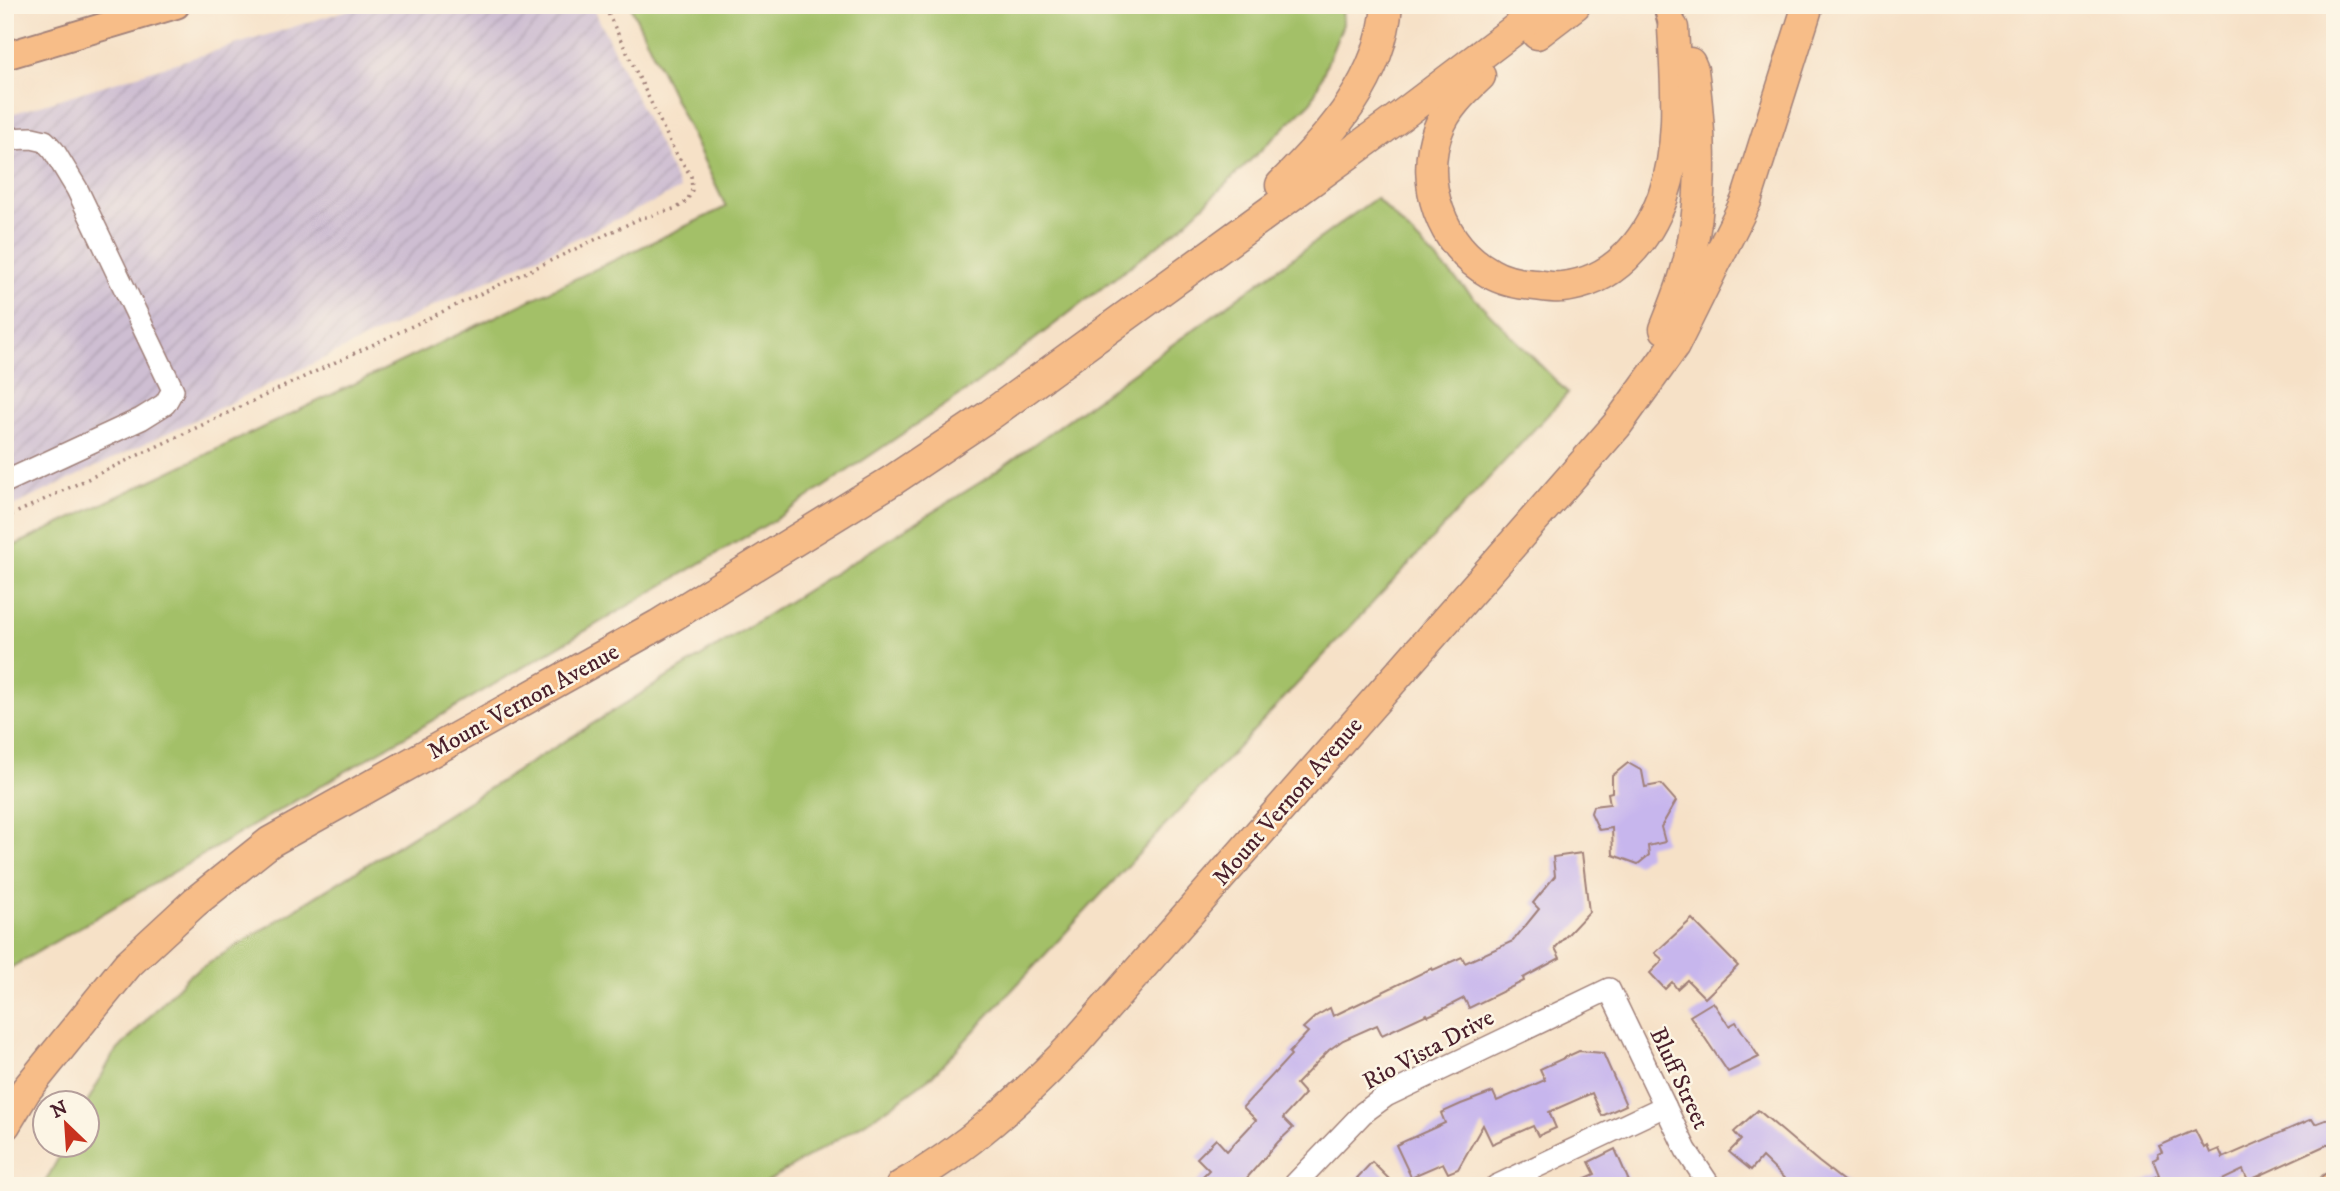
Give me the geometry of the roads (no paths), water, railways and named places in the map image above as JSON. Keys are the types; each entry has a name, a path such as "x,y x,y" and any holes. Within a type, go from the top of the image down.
{"highway":[{"path":"1097,336 1257,209 1330,132 1364,84 1378,49 1387,5"},
{"path":"1097,336 1394,121 1547,5"},
{"path":"1575,5 1479,77 1452,103 1438,130 1432,155 1432,184 1439,216 1459,248 1489,273 1518,284 1561,288 1595,279 1620,265 1637,246 1663,197 1673,156 1677,118 1670,17"},
{"path":"1644,385 1674,346 1746,201 1808,5"},
{"path":"1644,385 1686,273 1697,219 1702,150 1693,70 1670,17"},
{"name":"Mount Vernon Avenue","path":"5,1125 26,1090 128,964 195,902 270,842 670,618 893,480 990,415 1097,336"},
{"name":"Mount Vernon Avenue","path":"901,1186 967,1143 994,1121 1039,1081 1075,1043 1617,425 1644,385"}],"main road":[{"path":"5,56 176,5"}],"street":[{"path":"5,139 32,138 45,141 54,151 76,189 173,390 165,404 141,419 5,482"},
{"name":"Bluff Street","path":"1609,989 1686,1150 1710,1186"},
{"name":"Rio Vista Drive","path":"1293,1186 1363,1113 1386,1096 1609,989"},
{"path":"1496,1186 1665,1106"}]}
